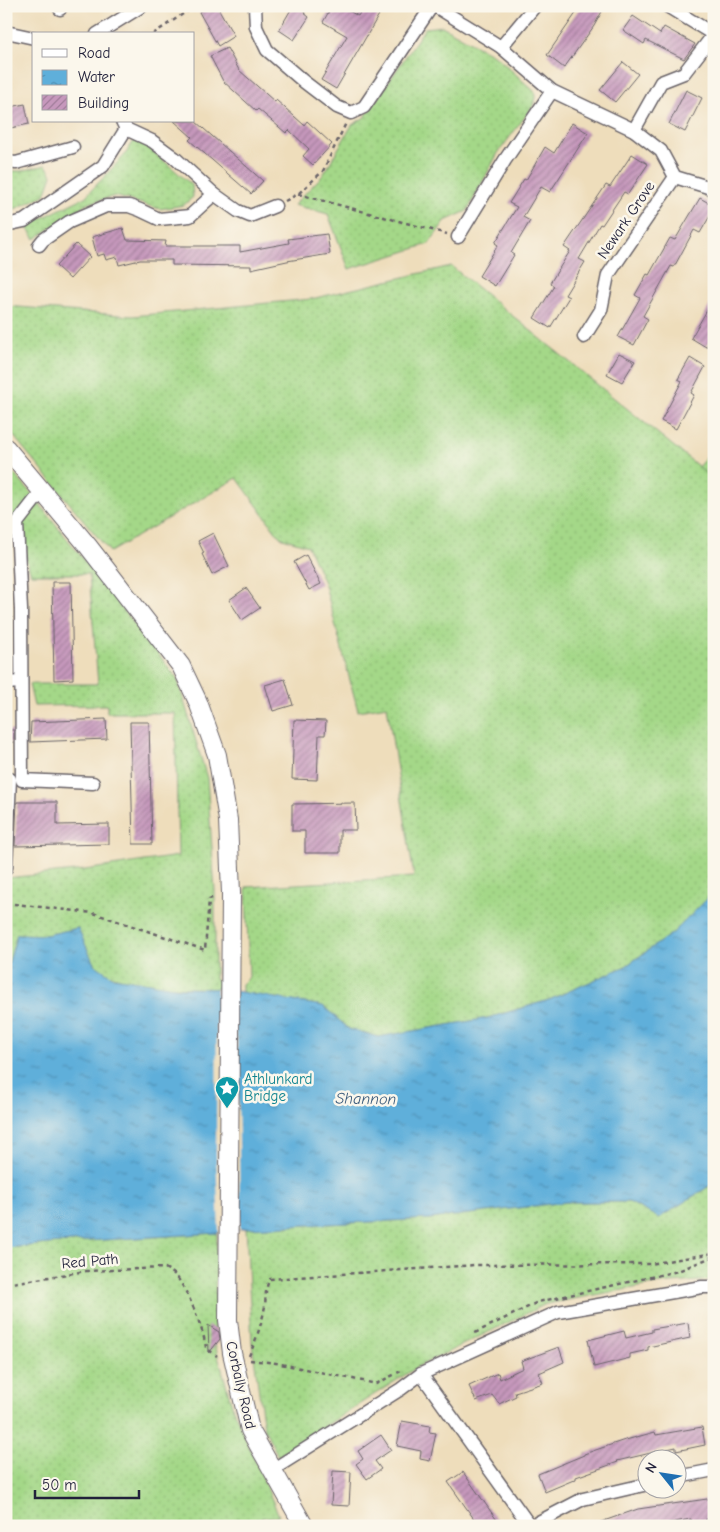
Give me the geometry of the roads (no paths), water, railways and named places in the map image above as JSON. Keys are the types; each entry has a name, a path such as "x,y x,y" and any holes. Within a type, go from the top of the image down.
{"main road":[{"path":"6,448 42,491"},
{"name":"Corbally Road","path":"42,491 94,554 181,666 198,702 217,755 228,820 231,893 228,1320 232,1353 250,1430 304,1526"}],"street":[{"path":"99,32 142,6"},
{"path":"255,6 256,27 267,50 303,82 337,107 351,112 364,107 434,6 501,47 552,91 634,130 661,151 675,177 708,187 714,191"},
{"path":"501,47 535,6"},
{"path":"634,130 661,82 684,73 714,34 667,6"},
{"path":"6,32 11,35 32,38"},
{"path":"458,237 504,160 552,91"},
{"path":"6,225 24,221 103,166 124,125 152,141 175,158 214,194 238,211 250,216 275,206"},
{"path":"6,162 16,163 73,147"},
{"name":"Newark Grove","path":"584,337 601,310 608,275 675,177"},
{"path":"38,245 69,222 106,206 129,206 159,219 190,216 214,194"},
{"path":"6,868 21,682 21,610 12,523 42,491"},
{"path":"6,683 21,682"},
{"path":"13,779 93,783"},
{"path":"272,1470 401,1389 421,1374 558,1312 714,1286"},
{"path":"421,1374 530,1526 583,1499 638,1486"},
{"path":"688,1475 714,1470"}],"water":[{"name":"Shannon","path":"714,892 714,1183 659,1218 629,1202 566,1202 429,1219 246,1228 217,1233 6,1248 6,972 17,934 46,935 78,928 94,964 113,977 180,988 223,989 323,1006 349,1029 378,1037 488,1018 549,1000 626,966 674,932"}],"place":[{"name":"Athlunkard Bridge","path":"227,1109"}]}
